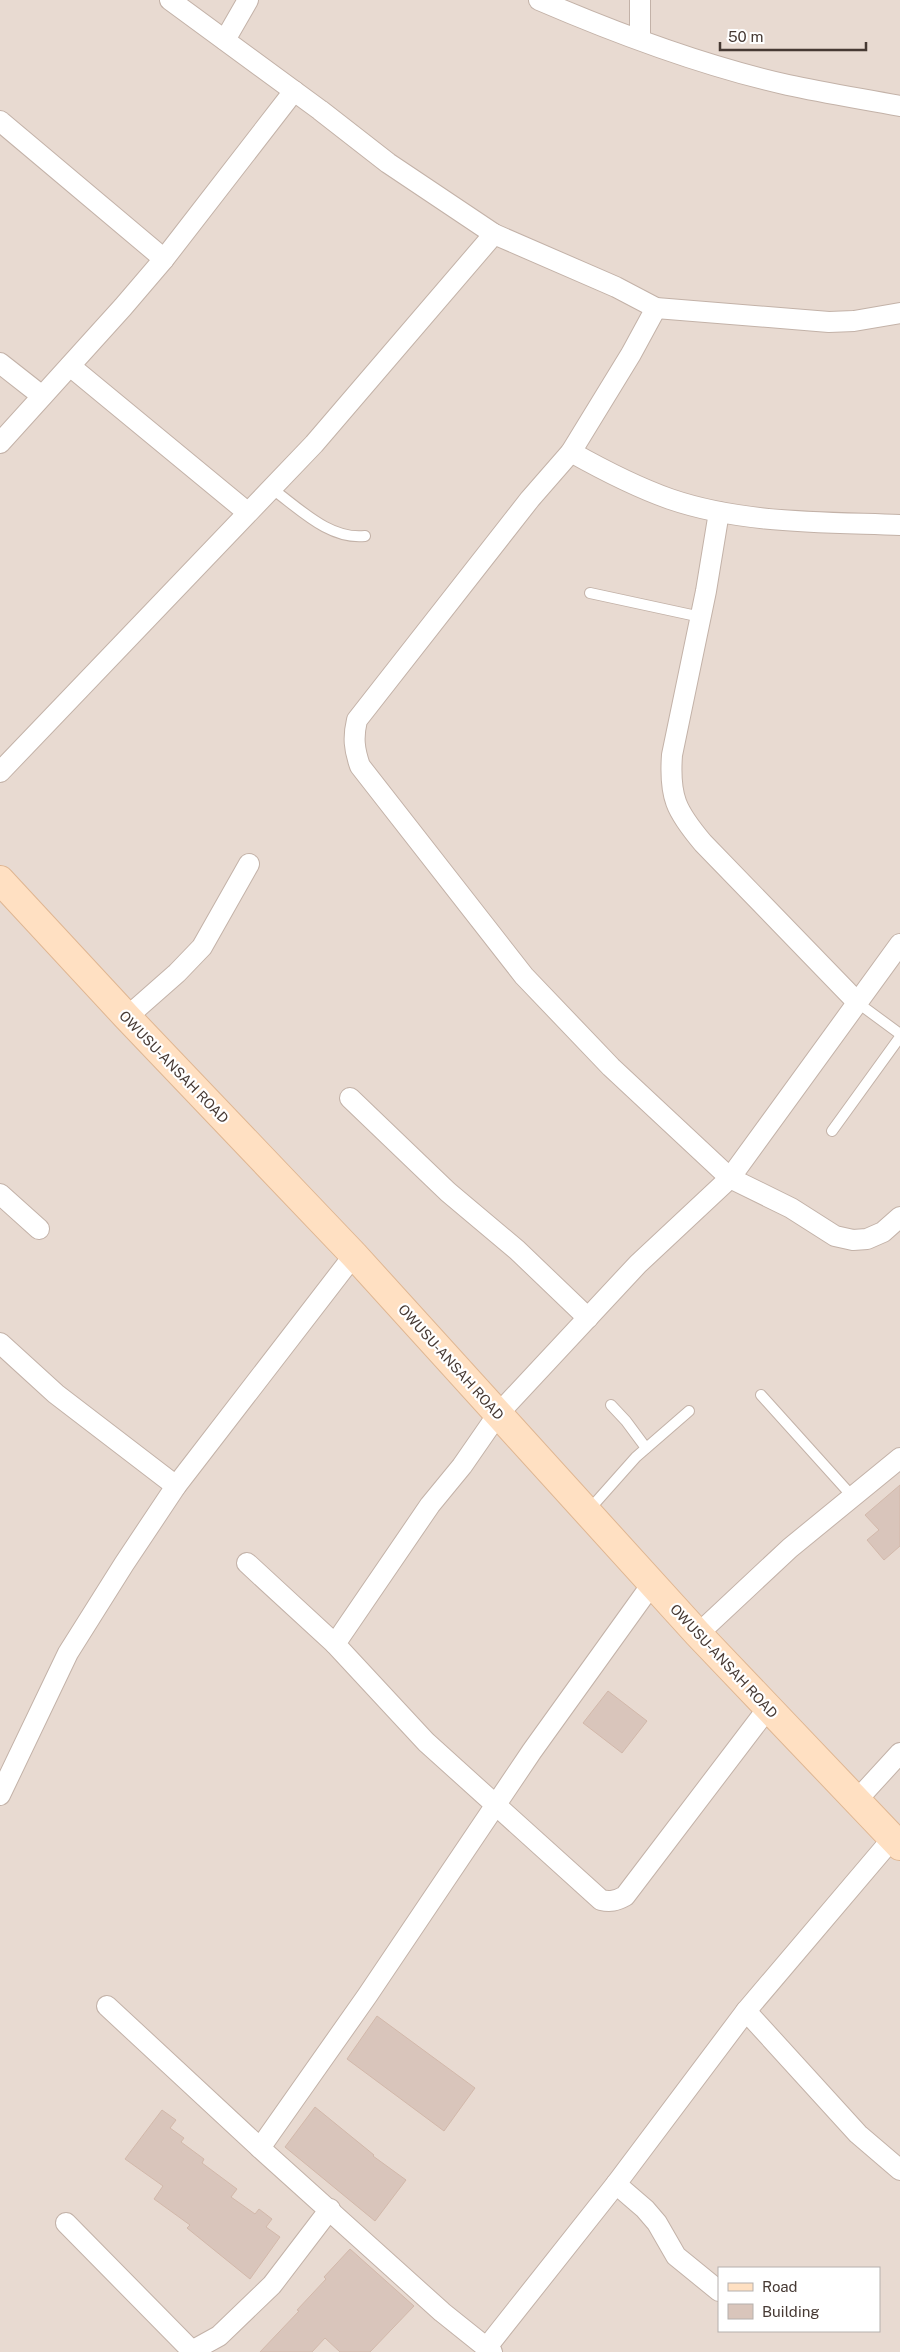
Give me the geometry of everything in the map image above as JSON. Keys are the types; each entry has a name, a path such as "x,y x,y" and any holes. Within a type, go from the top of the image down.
{"street":[{"path":"170,0 388,163 494,234 616,287 656,308 830,322 854,321 900,313"},
{"path":"225,40 248,0"},
{"path":"539,0 684,55 787,84 900,106"},
{"path":"640,0 640,39"},
{"path":"0,443 164,259 294,91"},
{"path":"0,121 164,259"},
{"path":"0,772 314,444 378,372 494,234"},
{"path":"656,308 631,354 571,452 530,499 357,720 353,738 355,752 360,766 524,976 611,1067 730,1178 791,1208 835,1236 854,1240 867,1239 883,1232 900,1217"},
{"path":"0,363 42,396"},
{"path":"70,366 247,512"},
{"path":"571,452 609,473 671,499 719,512 824,522 900,525"},
{"path":"719,512 701,617 672,754 670,778 674,798 683,819 703,843 858,1003"},
{"path":"127,1017 177,973 202,947 249,864"},
{"name":"OWUSU-ANSAH ROAD","path":"0,880 127,1017 354,1255 698,1634 896,1842"},
{"path":"335,1644 430,1505 462,1466 498,1414 638,1264 730,1178 900,944"},
{"path":"350,1098 448,1192 517,1250 588,1318"},
{"path":"0,1194 40,1229"},
{"path":"0,1795 68,1653 176,1486 354,1255"},
{"path":"0,1343 56,1394 176,1486"},
{"path":"698,1634 790,1548 900,1458"},
{"path":"247,1563 335,1644 426,1742 600,1900 617,1901 625,1896 768,1708"},
{"path":"260,2148 652,1584"},
{"path":"856,1801 900,1753"},
{"path":"107,2006 260,2148 330,2209 442,2312 489,2350 746,2011 896,1842"},
{"path":"746,2011 858,2134 900,2170"},
{"path":"616,2184 645,2209 657,2223 676,2256 718,2290"},
{"path":"66,2223 191,2352 219,2336 272,2285 330,2209"}],"lane":[{"path":"271,488 331,531 351,538 365,536"},
{"path":"590,593 701,617"},
{"path":"832,1131 900,1036 858,1003"},
{"path":"761,1395 852,1496"},
{"path":"611,1405 626,1421 646,1448"},
{"path":"588,1512 646,1448 689,1411"}],"shaded area":[{"path":"0,0 900,0 900,2352 0,2352"}],"building":[{"path":"900,1485 900,1546 884,1560 867,1540 879,1530 865,1515"},
{"path":"608,1691 647,1721 622,1753 583,1723"},
{"path":"377,2016 475,2088 444,2131 347,2059"},
{"path":"315,2107 373,2156 406,2180 375,2221 285,2147"},
{"path":"162,2110 176,2120 170,2128 184,2138 181,2142 204,2159 202,2163 237,2189 231,2197 255,2214 259,2209 272,2219 266,2227 280,2237 250,2279 187,2228 190,2225 154,2199 163,2186 125,2159"},
{"path":"350,2249 414,2306 370,2352 340,2352 325,2338 312,2352 260,2352 299,2311 297,2310 326,2279 324,2277"}]}
